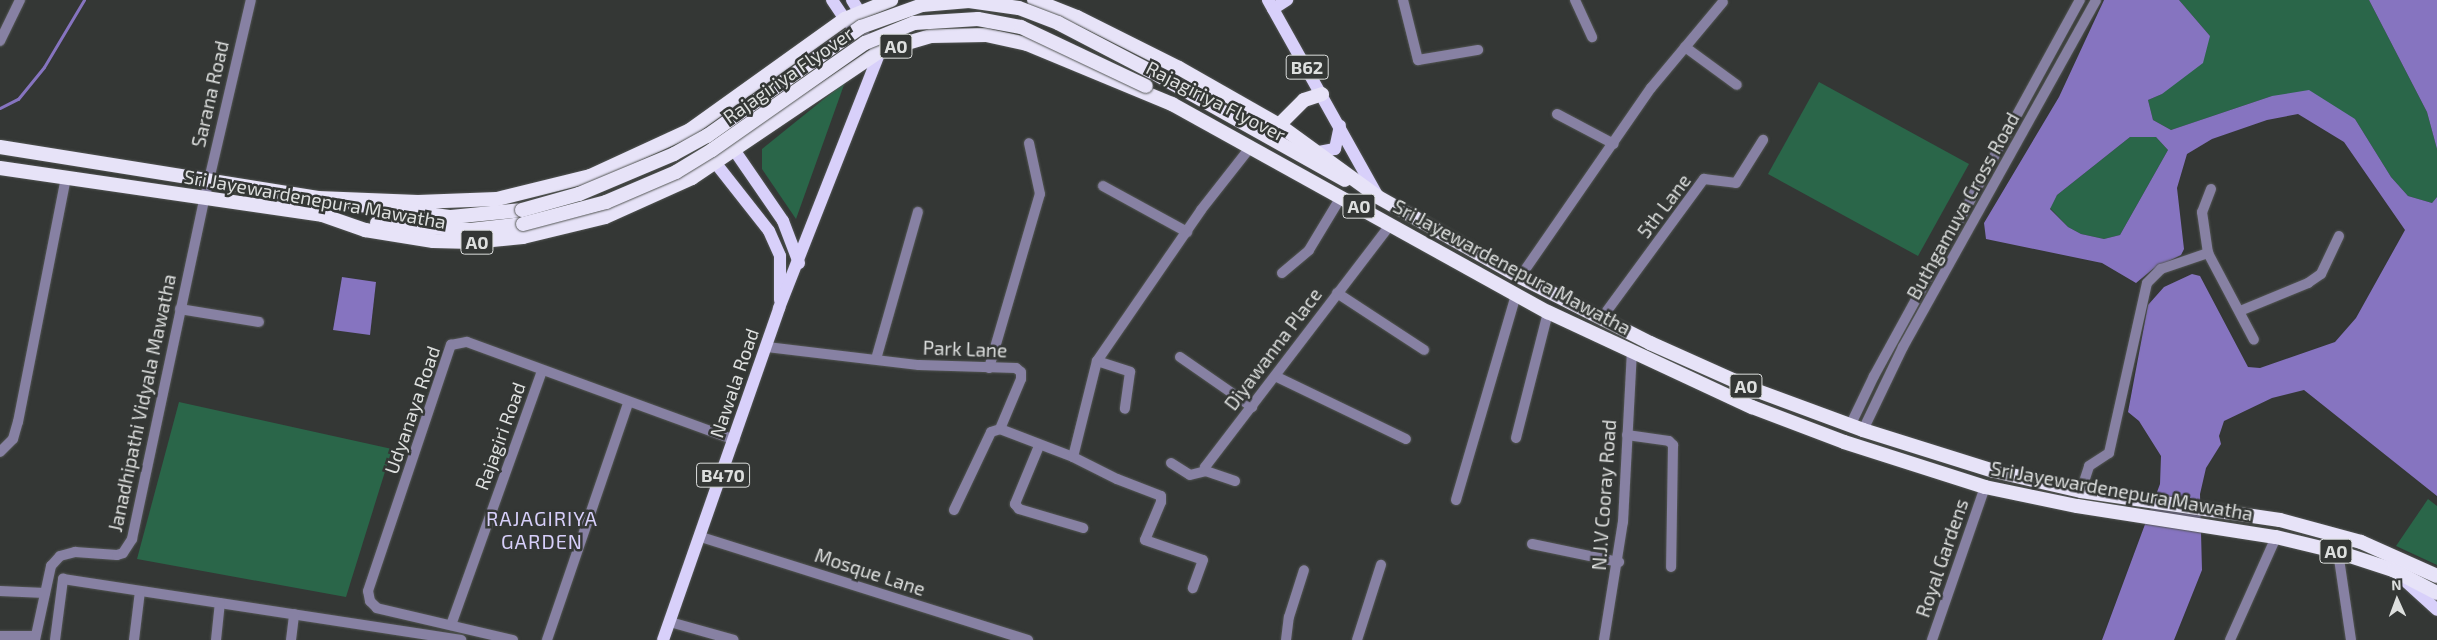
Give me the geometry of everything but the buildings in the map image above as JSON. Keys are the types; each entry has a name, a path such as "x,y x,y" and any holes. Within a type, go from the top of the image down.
{"highway":[{"name":"Sri Jayewardenepura Mawatha","path":"0,147 318,198 418,202 497,199 590,176 690,130 710,118 845,19 856,5 891,0"},
{"name":"Sri Jayewardenepura Mawatha","path":"1034,0 1077,17 1180,68 1279,125 1319,152 1378,197 1520,278 1601,319 1755,390 1857,428 1994,471 2081,491 2280,520 2361,542 2437,576"},
{"name":"Rajagiriya Flyover","path":"318,198 397,213 451,217 509,213 580,194 642,170 707,136 861,27 914,7 969,1 1019,8 1058,23 1378,197"},
{"name":"Rajagiriya Flyover","path":"322,216 420,228 470,230 523,224 588,208 652,183 705,155 864,43 914,23 957,18 994,21 1043,35 1291,161 1391,224"},
{"name":"Sri Jayewardenepura Mawatha","path":"0,168 205,197 322,216 365,230 455,242 544,234 605,217 692,178 880,51 931,36 986,35 1027,44 1172,104 1249,149 1391,224 1548,312 1752,407 1844,442 1985,487 2141,517 2276,537 2338,552 2393,570 2437,593"},
{"path":"1279,125 1304,100 1322,94"},
{"path":"590,176 644,167 652,175 650,185 605,217"}],"main road":[{"path":"832,0 845,19 880,51"},
{"path":"1271,4 1287,0"},
{"name":"B62","path":"1271,4 1378,197"},
{"path":"856,5 880,51"},
{"name":"Nawala Road","path":"663,640 735,440 779,308 799,263 880,51"},
{"path":"710,118 735,150 783,221 799,263"},
{"path":"1319,152 1335,149 1340,126"},
{"name":"Nawala Road","path":"690,130 773,239 780,256 779,308"},
{"path":"2393,570 2437,610"}],"street":[{"path":"0,41 20,0"},
{"name":"Sarana Road","path":"205,197 251,0"},
{"path":"1403,0 1418,60 1478,50"},
{"path":"1575,0 1592,37"},
{"name":"Buthgamuva Cross Road","path":"1857,428 1874,376 2080,0"},
{"name":"Buthgamuva Cross Road","path":"1857,428 2042,101 2096,0"},
{"path":"1520,278 1596,171 1651,88 1723,2"},
{"path":"1685,47 1737,85"},
{"path":"2030,94 2042,101"},
{"path":"1557,114 1614,144"},
{"name":"5th Lane","path":"1601,319 1704,179 1736,183 1763,140"},
{"path":"989,368 1040,194 1029,143"},
{"path":"1073,457 1097,361 1187,232 1249,149"},
{"path":"0,452 13,439 18,422 66,177"},
{"path":"1103,186 1187,232"},
{"path":"2211,189 2202,212 2208,253 2254,340"},
{"name":"Janadhipathi Vidyala Mawatha","path":"35,638 51,566 60,556 75,552 117,555 123,553 132,539 205,197"},
{"path":"1282,273 1309,250 1341,197"},
{"path":"876,359 918,212"},
{"name":"Diyawanna Place","path":"1206,472 1205,467 1277,376 1391,224"},
{"path":"2240,311 2308,283 2321,274 2339,236"},
{"path":"2081,491 2089,466 2109,453 2147,283 2161,269 2208,253"},
{"path":"1337,294 1424,350"},
{"path":"1456,500 1516,295"},
{"path":"180,309 259,322"},
{"path":"1516,438 1548,312"},
{"name":"Udyanaya Road","path":"513,640 481,636 451,625 377,608 370,601 368,591 451,345 467,342 628,403 735,440"},
{"name":"Park Lane","path":"767,347 876,359 989,368 1016,368 1021,372 1021,379 1000,429"},
{"name":"N.J.V Cooray Road","path":"1604,640 1619,562 1632,352"},
{"path":"1180,357 1252,407"},
{"path":"1097,361 1130,372 1125,408"},
{"name":"Rajagiri Road","path":"451,625 542,371"},
{"path":"1277,376 1406,439"},
{"path":"547,640 628,403"},
{"path":"954,510 991,432 1000,429 1039,446 1073,457 1117,479 1161,496 1161,502 1145,540 1203,560 1193,588"},
{"path":"1627,434 1669,441 1673,445 1671,567"},
{"path":"1039,446 1016,504 1019,509 1083,528"},
{"path":"1171,463 1190,475 1206,472 1235,482"},
{"name":"Royal Gardens","path":"1932,640 1985,487"},
{"name":"Mosque Lane","path":"701,537 1028,640"},
{"path":"2230,640 2276,537"},
{"path":"1532,544 1619,562"},
{"path":"2338,552 2351,640"},
{"path":"1357,640 1381,565"},
{"path":"1286,640 1289,617 1304,570"},
{"path":"55,640 63,579 461,640"},
{"path":"134,640 140,590"},
{"path":"0,591 45,593"},
{"path":"216,640 220,603"},
{"path":"291,640 294,614"},
{"path":"670,622 734,640"},
{"path":"0,636 35,638"}],"green space":[{"path":"2179,0 2369,0 2427,112 2437,149 2437,197 2432,203 2408,196 2391,177 2355,119 2272,96 2171,130 2153,120 2148,100 2162,94 2210,36"},
{"path":"845,82 796,219 762,169 762,149"},
{"path":"1819,82 1969,164 1918,256 1768,174"},
{"path":"2130,137 2156,137 2168,150 2120,235 2104,239 2081,234 2068,227 2050,208 2057,195"},
{"path":"179,402 392,449 346,597 137,559"},
{"path":"2428,499 2437,506 2437,565 2396,546"}],"shaded area":[{"path":"2104,0 2179,0 2210,36 2203,63 2162,94 2148,100 2153,120 2171,130 2272,96 2309,90 2355,119 2391,177 2408,196 2432,203 2437,197 2437,496 2304,390 2272,398 2224,421 2219,436 2221,444 2206,468 2200,494 2202,570 2174,640 2102,640 2160,484 2161,456 2139,421 2128,412 2148,305 2164,287 2192,274 2200,276 2248,367 2260,368 2335,342 2356,318 2405,230 2344,142 2298,114 2267,120 2212,139 2187,154 2177,188 2184,249 2181,255 2153,269 2136,283 2102,263 1986,239 1984,223 2059,97","holes":["2130,137 2156,137 2168,150 2120,235 2104,239 2081,234 2068,227 2050,209 2057,195"]},
{"path":"2369,0 2437,0 2437,149 2427,112"},
{"path":"342,277 376,282 370,335 333,330"}],"waterway":[{"path":"0,108 18,99 44,67 84,0"}],"district":[{"name":"RAJAGIRIYA GARDEN","path":"542,530"}]}
